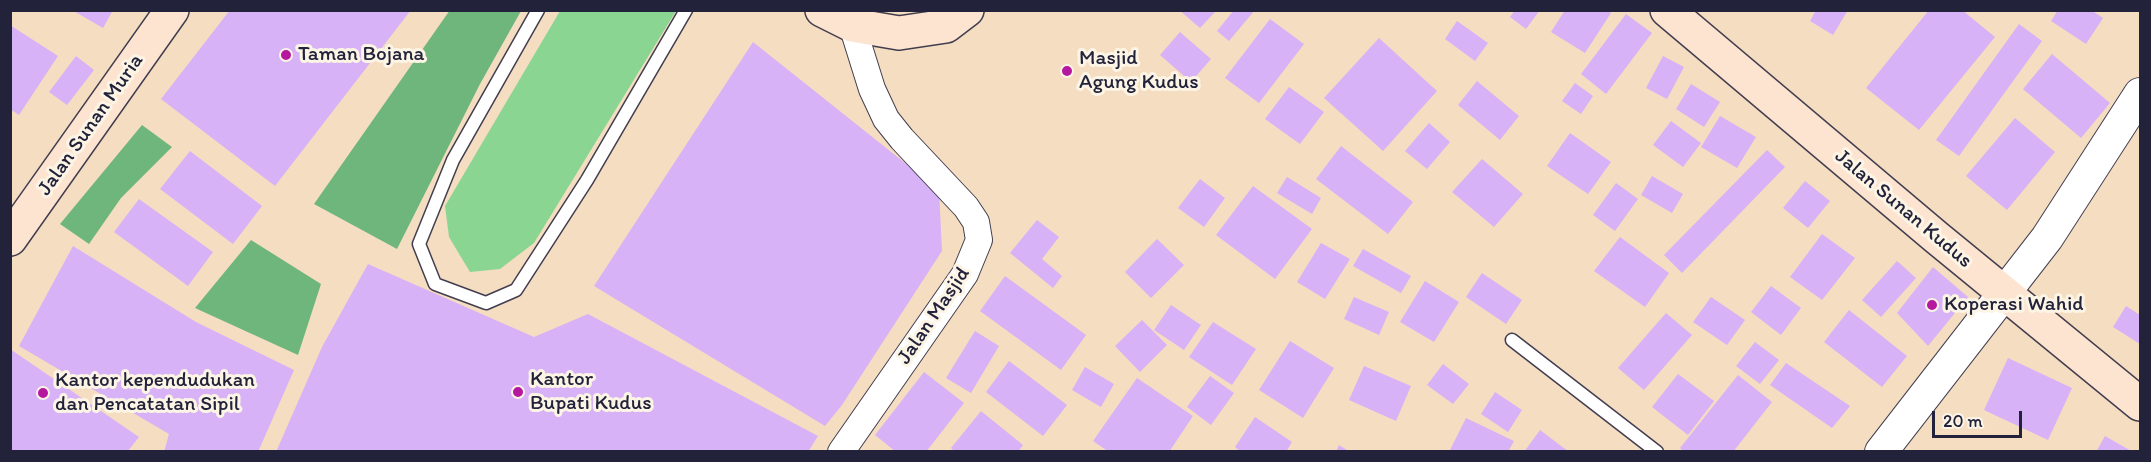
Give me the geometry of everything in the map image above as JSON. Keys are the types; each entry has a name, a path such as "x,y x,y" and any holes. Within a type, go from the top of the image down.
{"main road":[{"name":"Jalan Sunan Muria","path":"10,239 172,10"},
{"path":"822,10 852,26 899,33 946,26 967,10"},
{"name":"Jalan Sunan Kudus","path":"1667,10 2005,294 2140,404"}],"street":[{"name":"Jalan Masjid","path":"841,452 965,274 979,240 976,222 966,207 886,119 872,89 852,26"},
{"path":"1881,452 2047,238 2140,94"}],"lane":[{"path":"538,10 453,160 418,244 435,284 486,303 516,290 586,180 686,10"},
{"path":"1512,340 1657,452"}],"green space":[{"path":"450,10 521,11 480,84 397,249 314,204"},
{"path":"560,11 676,11 534,243 500,269 470,272 449,237 445,206"},
{"path":"142,125 172,147 121,198 89,244 60,224"},
{"path":"251,240 321,284 298,355 195,308"}],"building":[{"path":"72,10 113,10 103,28"},
{"name":"Taman Bojana","path":"230,10 411,10 275,186 161,99"},
{"path":"1179,10 1217,10 1200,28"},
{"path":"1234,10 1255,10 1229,41 1217,31"},
{"path":"1515,10 1540,10 1526,29 1510,17"},
{"path":"1565,10 1608,10 1611,13 1585,53 1551,32"},
{"path":"1816,10 1848,10 1833,35 1810,21"},
{"path":"1929,10 1962,10 1995,37 1919,130 1866,88"},
{"path":"2058,10 2091,10 2103,18 2086,44 2051,21"},
{"path":"1626,14 1652,33 1606,94 1581,74"},
{"path":"1270,19 1304,44 1259,103 1225,78"},
{"path":"1457,21 1488,43 1475,61 1445,39"},
{"path":"2019,24 2042,41 1959,156 1936,140"},
{"path":"10,25 58,56 19,115 10,109"},
{"path":"1180,32 1211,59 1191,82 1160,55"},
{"path":"1379,38 1437,91 1383,151 1324,98"},
{"path":"753,42 939,190 942,251 842,405 825,426 594,286"},
{"path":"2052,54 2110,103 2081,138 2023,89"},
{"path":"76,56 94,70 67,105 49,92"},
{"path":"1663,56 1684,67 1667,99 1646,88"},
{"path":"1477,81 1519,116 1500,140 1458,105"},
{"path":"1575,83 1593,96 1581,114 1562,101"},
{"path":"1691,84 1720,102 1704,127 1676,109"},
{"path":"1289,87 1324,112 1300,144 1265,119"},
{"path":"1720,116 1756,137 1737,168 1701,147"},
{"path":"2015,118 2055,152 2007,210 1966,176"},
{"path":"1671,121 1701,143 1683,167 1653,145"},
{"path":"1429,123 1450,142 1427,169 1405,151"},
{"path":"1570,133 1611,162 1588,194 1547,166"},
{"path":"1341,146 1413,202 1388,234 1316,179"},
{"path":"1767,150 1785,167 1682,273 1664,255"},
{"path":"190,151 262,206 233,244 160,189"},
{"path":"1482,159 1523,194 1494,227 1452,192"},
{"path":"1652,176 1683,194 1672,213 1641,195"},
{"path":"1287,177 1321,198 1312,214 1277,193"},
{"path":"1200,179 1225,198 1204,227 1178,208"},
{"path":"1805,181 1830,201 1808,228 1783,208"},
{"path":"1616,183 1638,199 1615,231 1593,215"},
{"path":"1253,186 1312,229 1275,279 1216,235"},
{"path":"139,199 213,252 188,286 114,232"},
{"path":"1037,220 1059,237 1042,259 1062,276 1053,288 1010,253"},
{"path":"1822,234 1855,258 1822,300 1790,277"},
{"path":"1620,237 1669,273 1645,307 1594,271"},
{"path":"1157,239 1184,265 1151,298 1125,272"},
{"path":"1321,243 1350,259 1325,299 1297,282"},
{"path":"73,246 196,322 294,370 258,452 164,452 169,434 19,346"},
{"path":"1363,249 1411,276 1401,293 1353,266"},
{"path":"1897,261 1916,278 1881,317 1862,300"},
{"name":"Kantor Bupati Kudus","path":"368,264 534,337 588,314 818,436 808,452 276,452 322,347"},
{"name":"Koperasi Wahid","path":"1933,267 1968,297 1928,346 1897,313"},
{"path":"1482,273 1522,300 1506,324 1466,297"},
{"path":"1005,276 1086,335 1061,370 980,311"},
{"path":"1425,281 1459,302 1434,342 1400,322"},
{"path":"1771,286 1801,308 1781,335 1751,312"},
{"path":"1354,297 1389,312 1379,335 1344,319"},
{"path":"1711,297 1745,320 1727,345 1693,322"},
{"path":"1171,305 1201,325 1184,350 1154,330"},
{"path":"2126,306 2140,315 2140,344 2113,327"},
{"path":"1849,310 1907,356 1882,387 1824,342"},
{"path":"1666,313 1692,335 1644,390 1618,368"},
{"path":"1142,320 1167,345 1140,372 1115,346"},
{"path":"1213,322 1256,349 1232,385 1189,357"},
{"path":"975,331 999,346 971,393 946,378"},
{"path":"1290,341 1334,368 1303,418 1259,390"},
{"path":"1755,342 1779,360 1760,384 1736,366"},
{"name":"Kantor kependudukan dan Pencatatan Sipil","path":"10,349 139,437 127,452 10,452"},
{"path":"2008,358 2072,388 2048,440 1984,410"},
{"path":"1009,361 1067,405 1043,436 986,392"},
{"path":"1786,363 1850,406 1832,428 1770,385"},
{"path":"1443,364 1469,384 1453,404 1427,385"},
{"path":"1364,366 1411,386 1396,421 1349,400"},
{"path":"1085,367 1114,384 1101,407 1072,390"},
{"path":"924,372 964,403 926,452 896,452 875,435"},
{"path":"1678,374 1714,401 1688,435 1652,407"},
{"path":"1738,375 1772,402 1733,452 1684,452 1680,448"},
{"path":"1210,376 1234,393 1211,425 1187,407"},
{"path":"1137,378 1193,416 1169,452 1109,452 1093,441"},
{"path":"1495,392 1522,410 1508,432 1481,414"},
{"path":"981,411 1023,445 1018,452 955,452 951,448"},
{"path":"1255,417 1292,442 1286,452 1241,452 1235,447"},
{"path":"1466,418 1514,441 1508,452 1449,452"},
{"path":"1540,430 1569,452 1524,452"},
{"path":"2105,436 2133,452 2096,452"},
{"path":"1339,445 1350,452 1336,452"}],"place":[{"name":"Taman Bojana","path":"286,55"},
{"name":"Masjid Agung Kudus","path":"1067,71"},
{"name":"Koperasi Wahid","path":"1932,305"},
{"name":"Kantor Bupati Kudus","path":"518,392"},
{"name":"Kantor kependudukan dan Pencatatan Sipil","path":"43,393"}]}
